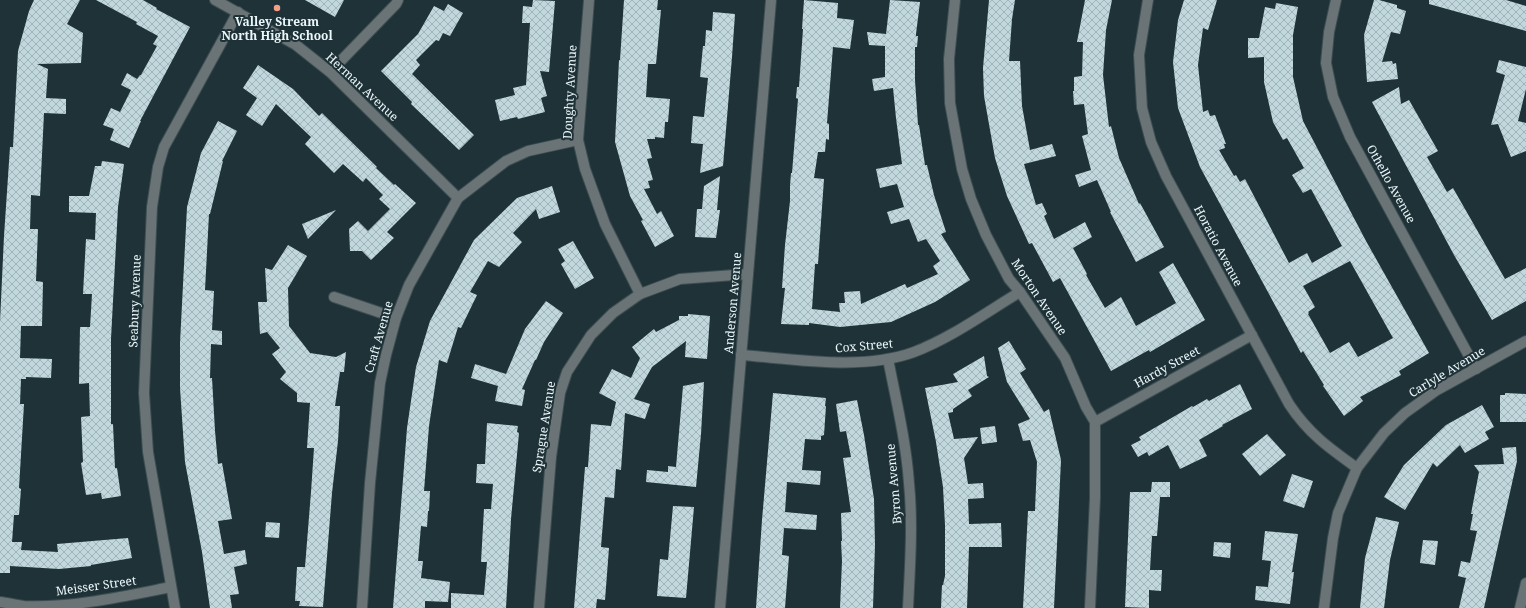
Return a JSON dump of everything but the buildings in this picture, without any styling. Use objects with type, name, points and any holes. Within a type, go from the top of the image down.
[{"type":"street","name":"Herman Avenue","points":[[215,0],[296,45],[330,72],[458,198]]},
{"type":"street","points":[[330,72],[396,4],[398,0]]},
{"type":"street","name":"Doughty Avenue","points":[[589,0],[578,140],[585,169],[604,224],[640,294]]},
{"type":"street","name":"Anderson Avenue","points":[[720,608],[772,0]]},
{"type":"street","name":"Morton Avenue","points":[[955,0],[949,58],[950,95],[962,169],[971,199],[986,235],[1009,279],[1020,292],[1065,358],[1086,407],[1095,422],[1095,498],[1090,608]]},
{"type":"street","name":"Horatio Avenue","points":[[1148,0],[1139,55],[1142,108],[1151,142],[1166,176],[1289,404],[1300,421],[1321,441],[1357,468]]},
{"type":"street","name":"Othello Avenue","points":[[1336,0],[1329,32],[1326,63],[1333,96],[1350,137],[1476,369]]},
{"type":"street","name":"Seabury Avenue","points":[[175,608],[148,452],[144,393],[152,207],[158,167],[164,147],[238,12]]},
{"type":"street","name":"Craft Avenue","points":[[362,608],[370,483],[377,406],[386,355],[396,318],[409,285],[458,198],[506,161],[528,151],[578,140]]},
{"type":"street","name":"Sprague Avenue","points":[[539,608],[551,457],[560,393],[567,372],[591,335],[613,314],[640,294],[680,279],[748,274]]},
{"type":"street","name":"Cox Street","points":[[741,355],[837,363],[888,359],[912,353],[933,344],[1020,292]]},
{"type":"street","points":[[334,297],[396,318]]},
{"type":"street","name":"Hardy Street","points":[[1095,422],[1252,335]]},
{"type":"street","name":"Carlyle Avenue","points":[[1324,608],[1338,512],[1357,468],[1384,433],[1405,413],[1437,390],[1526,341]]},
{"type":"street","name":"Byron Avenue","points":[[888,359],[904,444],[909,483],[911,520],[908,608]]},
{"type":"street","points":[[1520,608],[1526,583]]},
{"type":"street","name":"Meisser Street","points":[[0,602],[25,606],[51,606],[87,603],[171,587]]},
{"type":"place","name":"Valley Stream North High School","points":[[277,8]]}]
